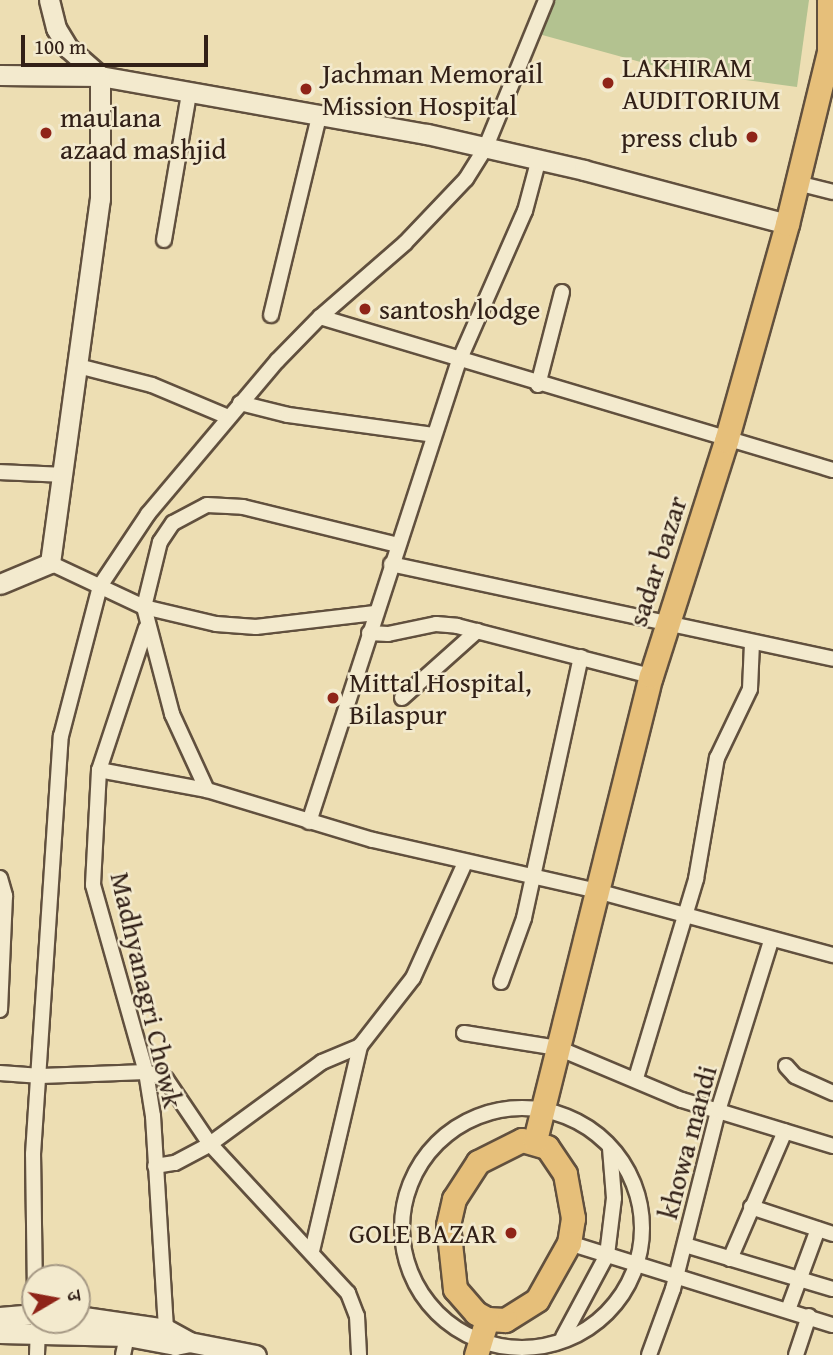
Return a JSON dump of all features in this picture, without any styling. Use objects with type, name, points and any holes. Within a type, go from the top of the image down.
[{"type":"main road","name":"sadar bazar","points":[[535,1140],[651,676],[726,441],[787,224],[830,52],[830,1]]},
{"type":"main road","points":[[535,1140],[547,1147],[565,1174],[573,1218],[569,1243],[537,1300],[512,1317],[487,1319],[476,1314],[455,1289],[448,1249],[454,1199],[478,1162],[511,1143],[535,1140]]},
{"type":"main road","points":[[478,1349],[487,1319]]},
{"type":"street","points":[[49,0],[56,27],[68,48],[100,76],[100,199],[50,563]]},
{"type":"street","points":[[33,1264],[31,1218],[61,736],[100,586],[148,514],[240,403],[320,317],[445,205],[485,149],[546,0]]},
{"type":"street","points":[[0,75],[100,76],[319,117],[584,170],[787,224]]},
{"type":"street","points":[[164,240],[189,93]]},
{"type":"street","points":[[271,315],[319,117]]},
{"type":"street","points":[[309,822],[458,361],[525,211],[538,162]]},
{"type":"street","points":[[797,183],[833,192]]},
{"type":"street","points":[[538,385],[562,292]]},
{"type":"street","points":[[320,317],[538,385],[833,470]]},
{"type":"street","points":[[78,366],[152,385],[228,417]]},
{"type":"street","points":[[240,403],[288,415],[434,435]]},
{"type":"street","points":[[0,472],[64,475]]},
{"type":"street","points":[[206,790],[172,714],[146,628],[144,607],[160,542],[173,523],[208,505],[243,507],[398,545]]},
{"type":"street","points":[[0,584],[50,563],[144,607],[216,624],[256,627],[375,613]]},
{"type":"street","points":[[391,564],[833,659]]},
{"type":"street","points":[[369,633],[388,634],[436,624],[477,631],[651,676]]},
{"type":"street","name":"Madhyanagri Chowk","points":[[146,628],[99,769],[93,885],[146,1072],[166,1329]]},
{"type":"street","points":[[402,698],[477,631]]},
{"type":"street","points":[[636,1078],[685,917],[717,758],[750,689],[752,643]]},
{"type":"street","points":[[501,982],[516,947],[534,877],[581,657]]},
{"type":"street","points":[[99,769],[206,790],[309,822],[465,863],[597,891],[771,941],[833,955]]},
{"type":"street","points":[[312,1251],[360,1046],[414,978],[465,863]]},
{"type":"street","points":[[0,878],[5,896],[0,1010]]},
{"type":"street","name":"khowa mandi","points":[[649,1355],[676,1278],[718,1111],[771,941]]},
{"type":"street","points":[[464,1033],[558,1048],[718,1111],[833,1146]]},
{"type":"street","points":[[155,1166],[175,1163],[210,1144],[322,1062],[360,1046]]},
{"type":"street","points":[[786,1066],[795,1076],[833,1093]]},
{"type":"street","points":[[0,1073],[41,1076],[146,1072],[173,1087],[210,1144],[312,1251],[355,1304],[359,1355]]},
{"type":"street","points":[[511,1107],[542,1110],[585,1126],[610,1148],[633,1180],[641,1202],[645,1243],[639,1266],[607,1308],[562,1339],[539,1344],[478,1349],[428,1309],[410,1279],[404,1212],[411,1183],[425,1158],[473,1119],[511,1107]]},
{"type":"street","points":[[730,1259],[785,1131]]},
{"type":"street","points":[[562,1339],[607,1255],[614,1198],[610,1148]]},
{"type":"street","points":[[751,1207],[833,1234]]},
{"type":"street","points":[[788,1310],[818,1229]]},
{"type":"street","points":[[569,1243],[833,1325]]},
{"type":"street","points":[[685,1245],[833,1289]]},
{"type":"street","points":[[796,1355],[809,1316]]},
{"type":"street","points":[[0,1317],[21,1320]]},
{"type":"street","points":[[91,1318],[166,1329],[193,1347]]},
{"type":"street","points":[[0,1333],[21,1327]]},
{"type":"street","points":[[37,1334],[37,1355]]},
{"type":"street","points":[[81,1334],[125,1346],[175,1345],[256,1355]]},
{"type":"green space","points":[[545,0],[809,0],[797,87],[666,69],[535,33]]},
{"type":"place","name":"LAKHIRAM AUDITORIUM","points":[[608,83]]},
{"type":"place","name":"Jachman Memorail Mission Hospital","points":[[306,89]]},
{"type":"place","name":"maulana azaad mashjid","points":[[46,133]]},
{"type":"place","name":"press club","points":[[752,137]]},
{"type":"place","name":"santosh lodge","points":[[365,309]]},
{"type":"place","name":"Mittal Hospital, Bilaspur","points":[[333,698]]},
{"type":"place","name":"GOLE BAZAR","points":[[511,1233]]}]
